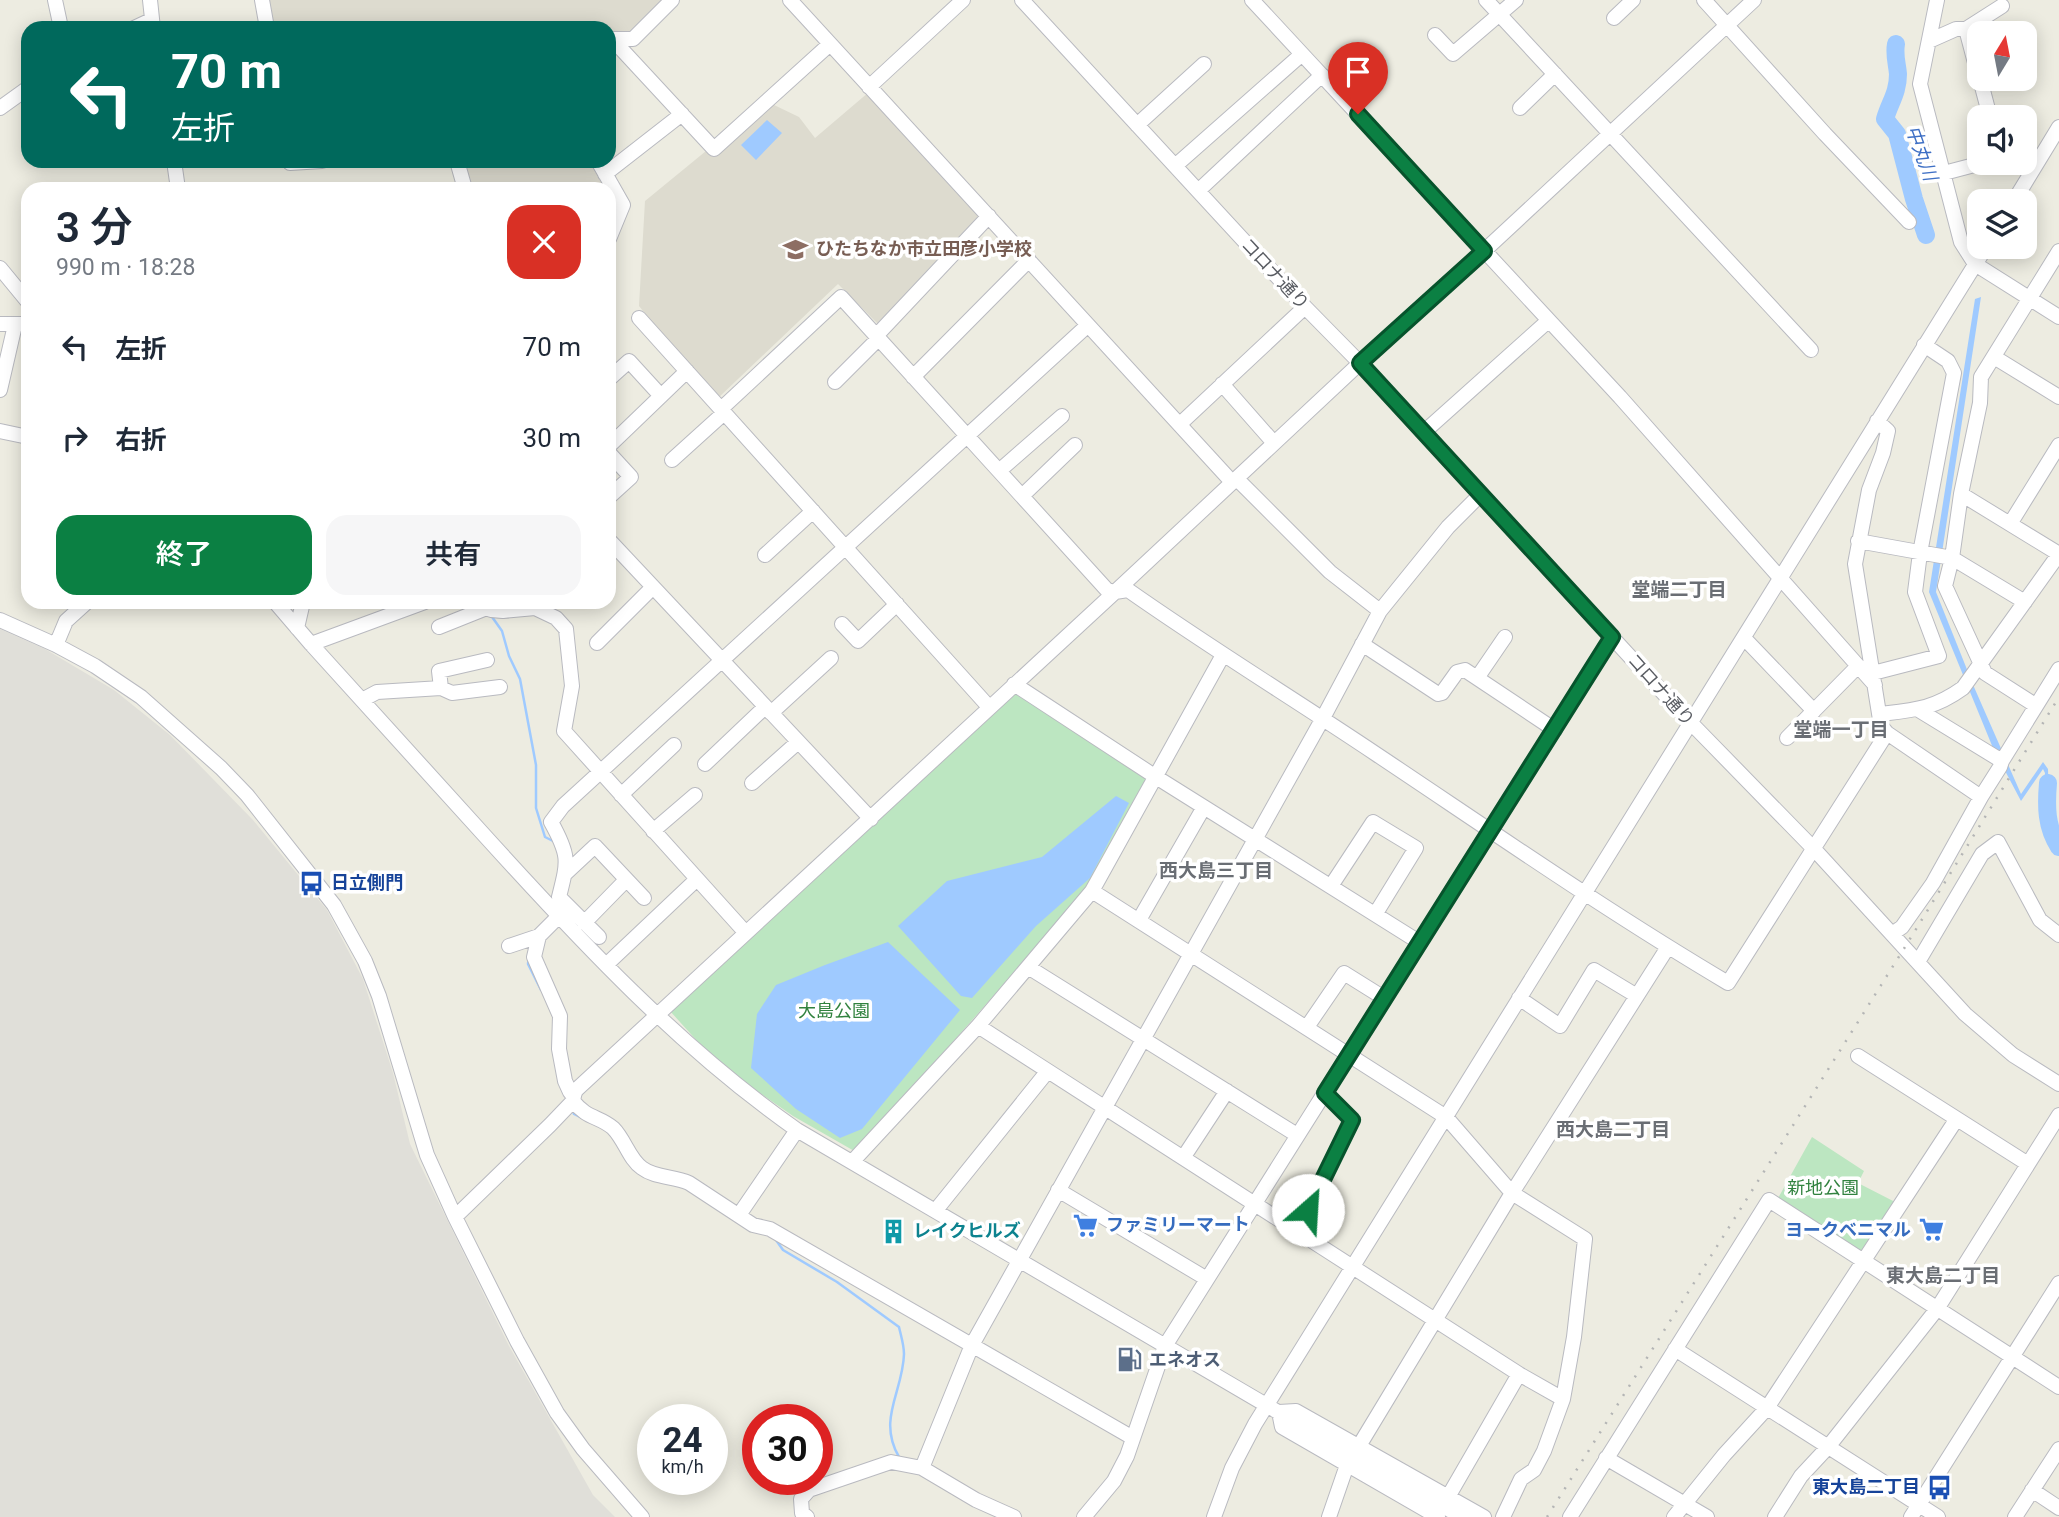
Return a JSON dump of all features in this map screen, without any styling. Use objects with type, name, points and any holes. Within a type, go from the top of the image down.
[{"type":"street","points":[[55,0],[60,21]]},
{"type":"street","points":[[150,0],[152,21]]},
{"type":"street","points":[[262,0],[266,21]]},
{"type":"street","points":[[616,41],[633,40],[672,0]]},
{"type":"street","points":[[790,0],[1234,480],[1330,572],[1380,611]]},
{"type":"street","points":[[869,87],[963,0]]},
{"type":"street","name":"コロナ通り","points":[[1022,0],[1690,722],[1814,849],[1965,1014],[2013,1055],[2059,1084]]},
{"type":"street","points":[[1252,0],[1620,397],[1858,666],[1874,679]]},
{"type":"street","points":[[1486,0],[1811,350]]},
{"type":"street","points":[[1435,35],[1453,54],[1516,0]]},
{"type":"street","points":[[1614,18],[1633,0]]},
{"type":"street","points":[[1704,0],[1909,222]]},
{"type":"street","points":[[455,1217],[656,1016],[745,932],[871,819],[1754,0]]},
{"type":"street","points":[[1937,0],[1920,84],[1961,242],[1975,264],[2059,317]]},
{"type":"street","points":[[1929,41],[1956,29],[1966,29],[2002,6]]},
{"type":"street","points":[[616,46],[714,149],[830,44]]},
{"type":"street","points":[[1175,166],[1302,54]]},
{"type":"street","points":[[1137,125],[1204,64]]},
{"type":"street","points":[[1520,108],[1555,74]]},
{"type":"street","points":[[1198,191],[1322,75]]},
{"type":"street","points":[[0,108],[21,93]]},
{"type":"street","points":[[616,159],[682,114]]},
{"type":"street","points":[[2021,189],[2059,127]]},
{"type":"street","points":[[1944,173],[1967,167]]},
{"type":"street","points":[[616,193],[623,205],[616,222]]},
{"type":"street","points":[[835,382],[989,216]]},
{"type":"street","points":[[2035,705],[1984,673],[1945,586],[1980,403],[1981,377],[2059,251]]},
{"type":"street","points":[[1214,1517],[1232,1468],[1273,1408],[1353,1267],[1978,259]]},
{"type":"street","points":[[913,377],[1029,260]]},
{"type":"street","points":[[0,268],[21,294]]},
{"type":"street","points":[[672,460],[841,297],[1107,590],[1128,590],[1584,893],[1728,983],[1887,733]]},
{"type":"street","points":[[1180,424],[1306,307]]},
{"type":"street","points":[[639,318],[989,707]]},
{"type":"street","points":[[1423,432],[1548,321]]},
{"type":"street","points":[[0,390],[14,324]]},
{"type":"street","points":[[599,937],[559,897],[565,874],[565,849],[551,822],[563,806],[1088,325]]},
{"type":"street","points":[[1874,679],[1939,656],[1914,593],[1954,373],[1948,361],[1924,345]]},
{"type":"street","points":[[1994,357],[2059,397]]},
{"type":"street","points":[[616,373],[629,361],[661,396]]},
{"type":"street","points":[[616,439],[687,371]]},
{"type":"street","points":[[1222,384],[1274,443]]},
{"type":"street","points":[[999,471],[1062,416]]},
{"type":"street","points":[[1877,421],[1888,430],[1883,453],[1869,490],[1855,564],[1881,726],[1887,733],[1980,797]]},
{"type":"street","points":[[0,431],[21,436]]},
{"type":"street","points":[[1022,496],[1075,445]]},
{"type":"street","points":[[2010,524],[2059,445]]},
{"type":"street","points":[[616,461],[631,477],[616,491]]},
{"type":"street","points":[[1880,715],[1917,709],[1946,700],[1963,688],[2059,554],[1961,494]]},
{"type":"street","points":[[922,1468],[972,1345],[1323,718],[1380,611],[1448,527],[1481,495]]},
{"type":"street","points":[[765,555],[813,511]]},
{"type":"street","points":[[1858,541],[1952,558],[2025,601]]},
{"type":"street","points":[[616,547],[871,819]]},
{"type":"street","points":[[597,643],[653,587]]},
{"type":"street","points":[[842,624],[858,641],[897,604]]},
{"type":"street","points":[[56,645],[66,621],[79,609]]},
{"type":"street","points":[[281,609],[558,917],[656,1016],[759,1103],[797,1130],[1462,1517]]},
{"type":"street","points":[[297,628],[301,609]]},
{"type":"street","points":[[311,643],[406,609]]},
{"type":"street","points":[[439,627],[478,609]]},
{"type":"street","points":[[537,609],[556,618],[566,629],[572,686],[564,731],[745,932]]},
{"type":"street","points":[[0,620],[95,666],[141,697],[247,794],[334,905],[365,961],[379,996],[427,1155],[517,1341],[557,1413],[591,1459],[642,1517]]},
{"type":"street","points":[[1084,1517],[1114,1480],[1126,1456],[1165,1346],[1612,637]]},
{"type":"street","points":[[1478,678],[1505,638]]},
{"type":"street","points":[[1744,638],[1814,711]]},
{"type":"street","points":[[1362,644],[1434,692],[1442,693],[1457,672],[1465,670],[1555,730]]},
{"type":"street","points":[[852,1161],[978,1026],[1092,891],[1223,655]]},
{"type":"street","points":[[705,764],[831,658]]},
{"type":"street","points":[[441,688],[439,671],[487,660]]},
{"type":"street","points":[[1787,738],[1858,666]]},
{"type":"street","points":[[1892,934],[1902,928],[1933,883],[2001,761],[2059,669]]},
{"type":"street","points":[[1014,684],[1156,777],[1419,942]]},
{"type":"street","points":[[362,701],[377,692],[441,688],[452,693],[500,687]]},
{"type":"street","points":[[1917,709],[2001,761]]},
{"type":"street","points":[[752,783],[798,742]]},
{"type":"street","points":[[621,795],[674,745]]},
{"type":"street","points":[[653,831],[695,795]]},
{"type":"street","points":[[1139,920],[1204,807]]},
{"type":"street","points":[[1331,886],[1373,822],[1405,841],[1416,848],[1376,914]]},
{"type":"street","points":[[1918,962],[1982,854],[1998,842],[2040,920],[2059,935]]},
{"type":"street","points":[[565,874],[595,846],[644,898]]},
{"type":"street","points":[[606,965],[697,879]]},
{"type":"street","points":[[584,923],[626,880]]},
{"type":"street","points":[[1092,891],[1446,1117],[1512,1193],[1585,1239],[1574,1337],[1563,1399],[1544,1451],[1534,1469],[1521,1479],[1503,1517]]},
{"type":"street","points":[[509,946],[534,938],[558,917]]},
{"type":"street","points":[[534,938],[534,957],[560,1016],[559,1049],[571,1101],[582,1112],[612,1127],[626,1144],[635,1162],[642,1168],[650,1173],[678,1178],[753,1225],[770,1229],[1132,1438]]},
{"type":"street","points":[[1359,1446],[1512,1193],[1668,947]]},
{"type":"street","points":[[1028,967],[1297,1135]]},
{"type":"street","points":[[1520,998],[1560,1026],[1594,970],[1637,996]]},
{"type":"street","points":[[1307,1027],[1344,973],[1384,998]]},
{"type":"street","points":[[978,1026],[1103,1109],[1519,1374],[1563,1399]]},
{"type":"street","points":[[1858,1056],[2028,1164]]},
{"type":"street","points":[[936,1210],[1047,1072]]},
{"type":"street","points":[[1183,1158],[1227,1091]]},
{"type":"street","points":[[1297,1232],[1352,1120],[1325,1093]]},
{"type":"street","points":[[1774,1517],[1801,1476],[1828,1447],[1937,1309],[2059,1115]]},
{"type":"street","points":[[1674,1517],[1767,1408],[1956,1120]]},
{"type":"street","points":[[739,1216],[797,1130]]},
{"type":"street","points":[[1058,1191],[1207,1279]]},
{"type":"street","points":[[1570,1517],[1769,1200],[2059,1387]]},
{"type":"street","points":[[1915,1511],[2059,1283]]},
{"type":"street","points":[[1675,1349],[1828,1447],[1915,1511],[1938,1517]]},
{"type":"street","points":[[1448,1497],[1519,1374]]},
{"type":"street","points":[[1273,1408],[1296,1411],[1484,1517]]},
{"type":"street","points":[[1273,1408],[1282,1427],[1438,1517]]},
{"type":"street","points":[[2015,1517],[2059,1449]]},
{"type":"street","points":[[1606,1458],[1707,1517]]},
{"type":"street","points":[[807,1517],[802,1513],[801,1499],[809,1490],[891,1462],[922,1468],[976,1500],[1014,1517]]},
{"type":"street","points":[[1329,1517],[1347,1465]]},
{"type":"street","points":[[2032,1490],[2059,1507]]},
{"type":"shaded area","points":[[265,0],[662,0],[630,31],[616,32],[616,21],[269,21]]},
{"type":"shaded area","name":"ひたちなか市立田彦小学校","points":[[869,92],[982,214],[878,324],[838,284],[716,400],[639,306],[645,201],[706,151],[722,150],[772,104],[799,117],[815,138]]},
{"type":"shaded area","points":[[463,168],[597,168],[604,182],[467,182]]},
{"type":"shaded area","points":[[0,629],[45,649],[114,690],[170,735],[253,820],[327,910],[363,979],[393,1073],[410,1144],[509,1346],[593,1495],[615,1517],[0,1517]]},
{"type":"green space","name":"大島公園","points":[[1015,692],[1149,779],[1091,885],[856,1152],[793,1116],[718,1064],[670,1011]]},
{"type":"green space","name":"新地公園","points":[[1812,1137],[1864,1171],[1858,1183],[1897,1203],[1864,1251],[1856,1251],[1777,1200]]},
{"type":"water","points":[[767,120],[782,133],[756,160],[741,145]]},
{"type":"water","points":[[1981,297],[1936,592],[2021,794],[2043,762],[2048,769],[2049,804],[2043,803],[2043,769],[2021,801],[1993,748],[1929,592],[1975,299]]},
{"type":"water","points":[[1116,796],[1129,803],[1090,878],[1036,926],[972,998],[961,996],[898,926],[947,881],[1042,857]]},
{"type":"water","points":[[888,942],[960,1010],[862,1129],[840,1138],[796,1109],[751,1068],[757,1014],[776,985]]},
{"type":"waterway","name":"中丸川","points":[[1896,44],[1898,81],[1885,119],[1897,134],[1926,235]]},
{"type":"waterway","points":[[490,614],[502,631],[509,656],[520,679],[536,765],[536,808],[545,837],[553,841]]},
{"type":"waterway","name":"中丸川","points":[[2048,783],[2048,816],[2059,847]]},
{"type":"waterway","points":[[530,944],[528,964],[541,990]]},
{"type":"waterway","points":[[572,1109],[574,1114],[582,1118]]},
{"type":"waterway","points":[[776,1240],[783,1250],[837,1282],[899,1327],[904,1354],[903,1368],[890,1430],[899,1457]]},
{"type":"railway","points":[[1547,1517],[2059,697]]},
{"type":"place","name":"ひたちなか市立田彦小学校","points":[[796,249]]},
{"type":"place","name":"日立側門","points":[[311,883]]},
{"type":"place","name":"ファミリーマート","points":[[1086,1225]]},
{"type":"place","name":"ヨークベニマル","points":[[1931,1230]]},
{"type":"place","name":"レイクヒルズ","points":[[893,1231]]},
{"type":"place","name":"エネオス","points":[[1129,1360]]},
{"type":"place","name":"東大島二丁目","points":[[1940,1487]]},
{"type":"district","name":"堂端二丁目","points":[[1679,589]]},
{"type":"district","name":"堂端一丁目","points":[[1841,729]]},
{"type":"district","name":"西大島三丁目","points":[[1216,870]]},
{"type":"district","name":"西大島二丁目","points":[[1613,1129]]},
{"type":"district","name":"東大島二丁目","points":[[1943,1275]]},
{"type":"route","points":[[1308,1210],[1352,1120],[1325,1093],[1612,637],[1360,363],[1484,251],[1358,114]]}]
